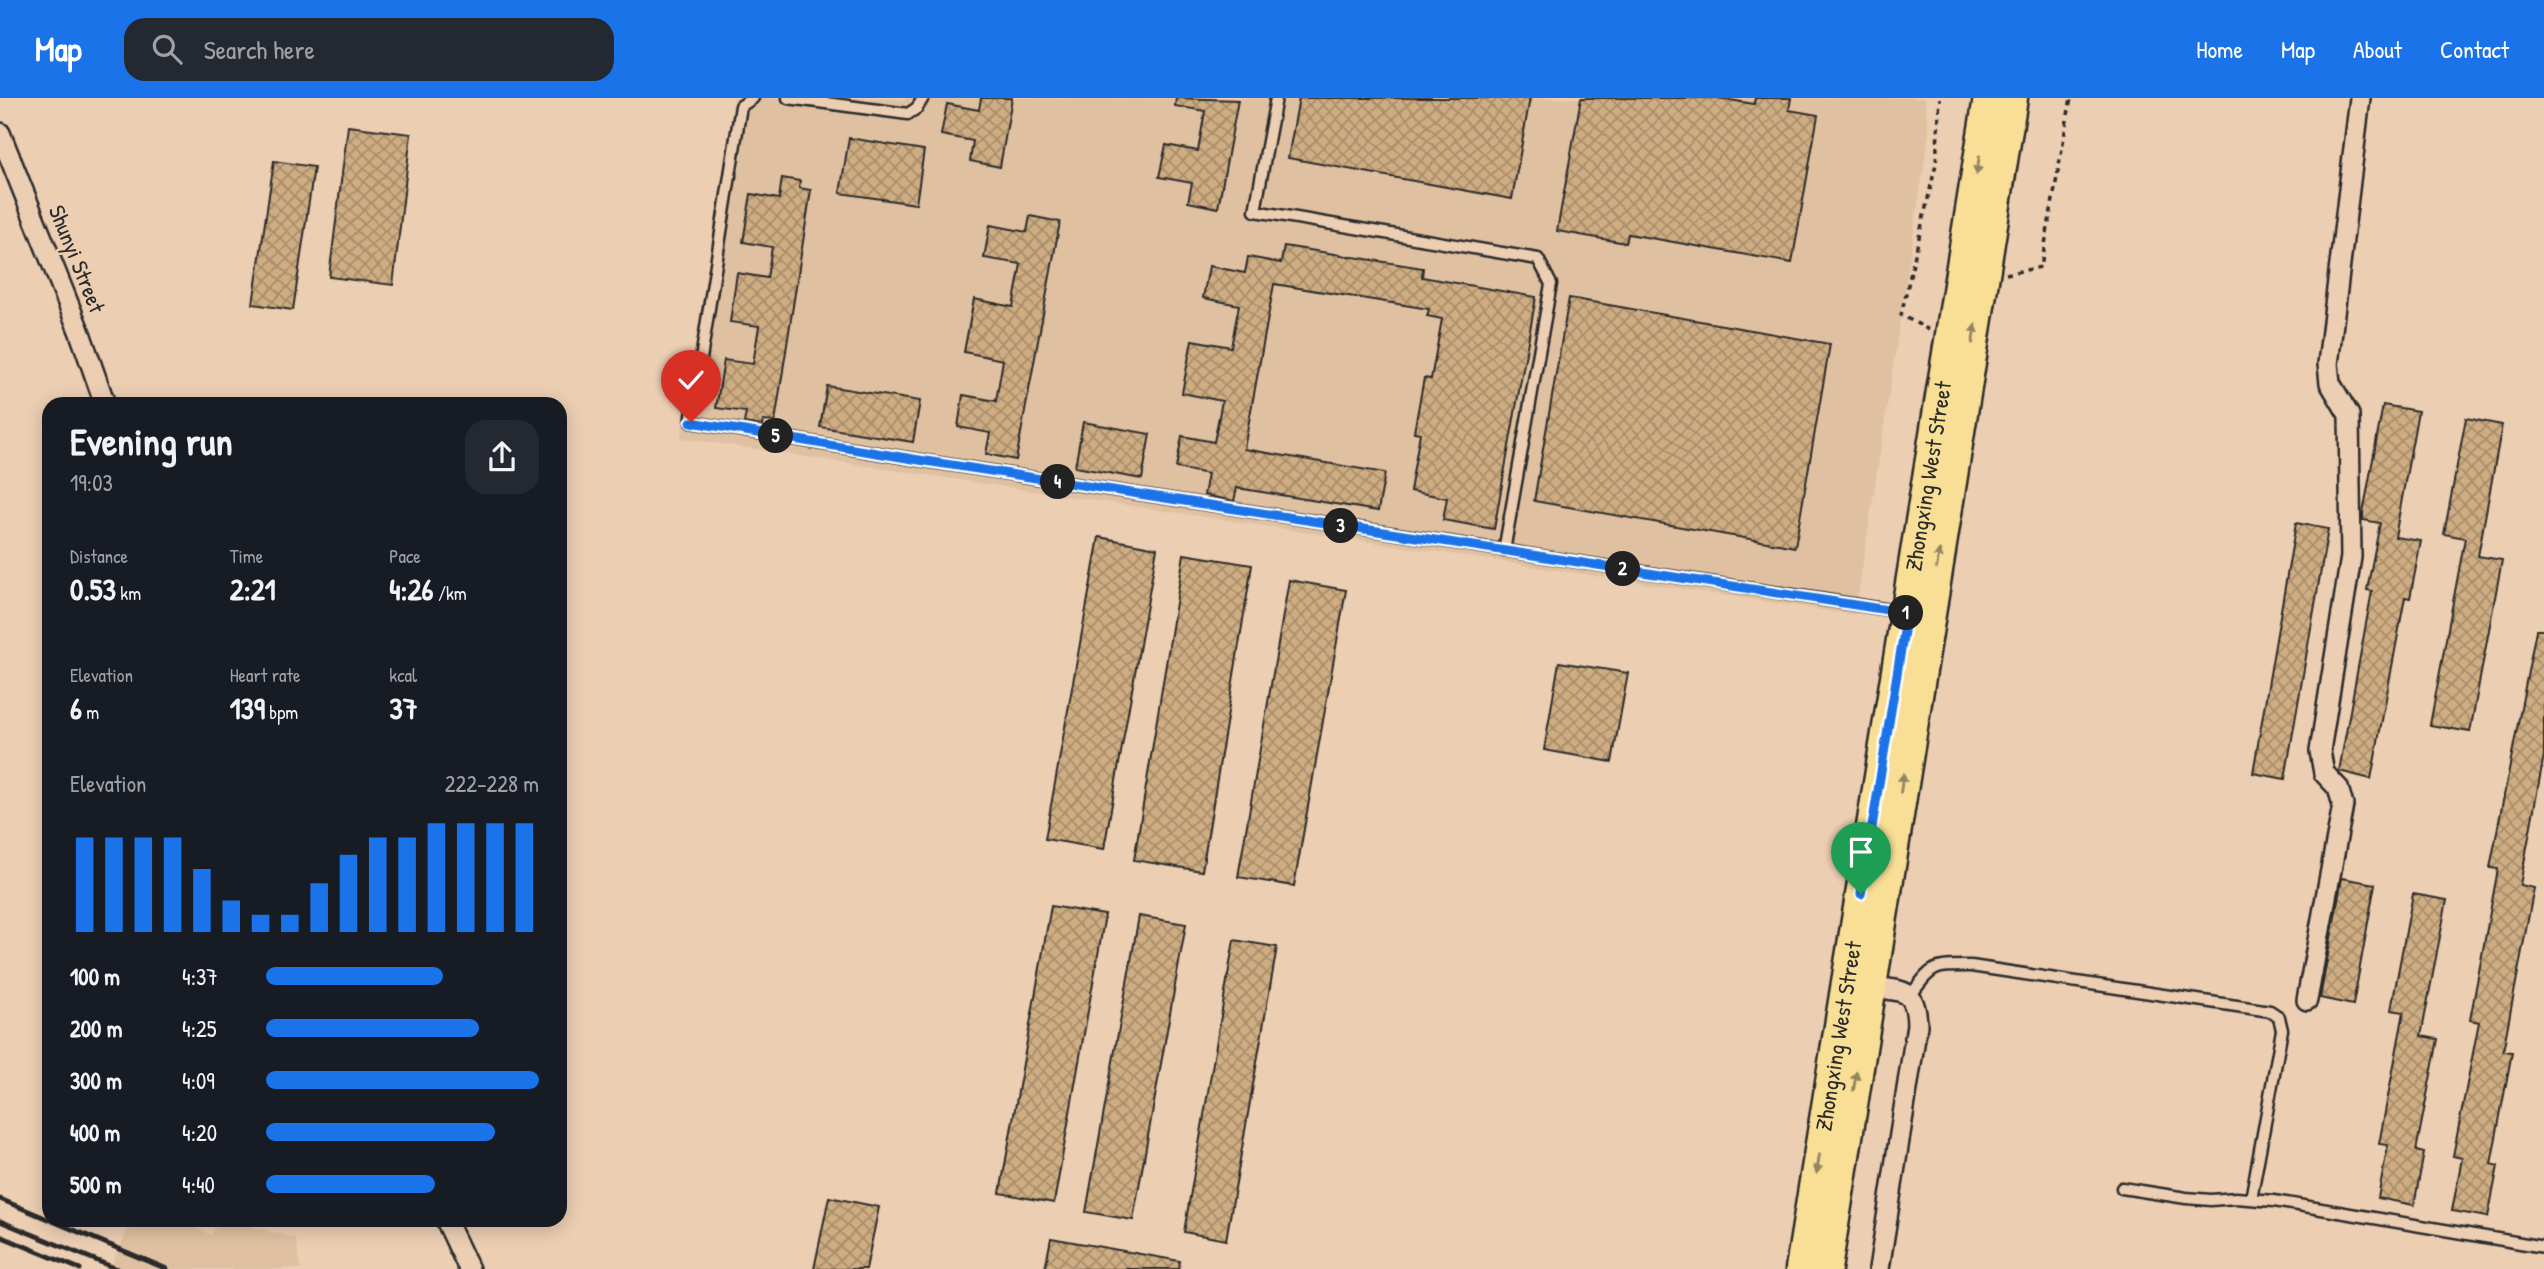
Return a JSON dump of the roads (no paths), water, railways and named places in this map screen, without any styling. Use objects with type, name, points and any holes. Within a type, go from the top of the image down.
[{"type":"main road","name":"Zhongxing West Street","points":[[1801,1269],[1989,98]]},
{"type":"main road","name":"Zhongxing West Street","points":[[1826,1269],[2012,98]]},
{"type":"street","points":[[2307,1000],[2343,805],[2338,788],[2324,774],[2320,751],[2351,556],[2349,415],[2330,383],[2328,365],[2360,98]]},
{"type":"street","name":"Shunyi Street","points":[[0,133],[80,333],[102,397]]},
{"type":"street","points":[[1870,987],[1900,991],[1910,996],[1915,1002],[1917,1024],[1879,1269]]},
{"type":"street","points":[[449,1227],[468,1269]]},
{"type":"lane","points":[[753,98],[741,106],[691,422],[919,460],[1907,613]]},
{"type":"lane","points":[[788,98],[908,114],[917,108],[923,98]]},
{"type":"lane","points":[[1276,98],[1255,211],[1538,259],[1547,274],[1551,284],[1504,551]]},
{"type":"lane","points":[[1910,996],[1930,970],[1945,966],[1971,966],[2270,1011],[2279,1017],[2282,1030],[2251,1199]]},
{"type":"lane","points":[[2122,1188],[2186,1198],[2274,1201],[2544,1247]]},
{"type":"railway","points":[[0,1199],[42,1217]]},
{"type":"railway","points":[[0,1221],[117,1269]]},
{"type":"railway","points":[[67,1227],[167,1269]]},
{"type":"railway","points":[[0,1236],[80,1269]]}]
